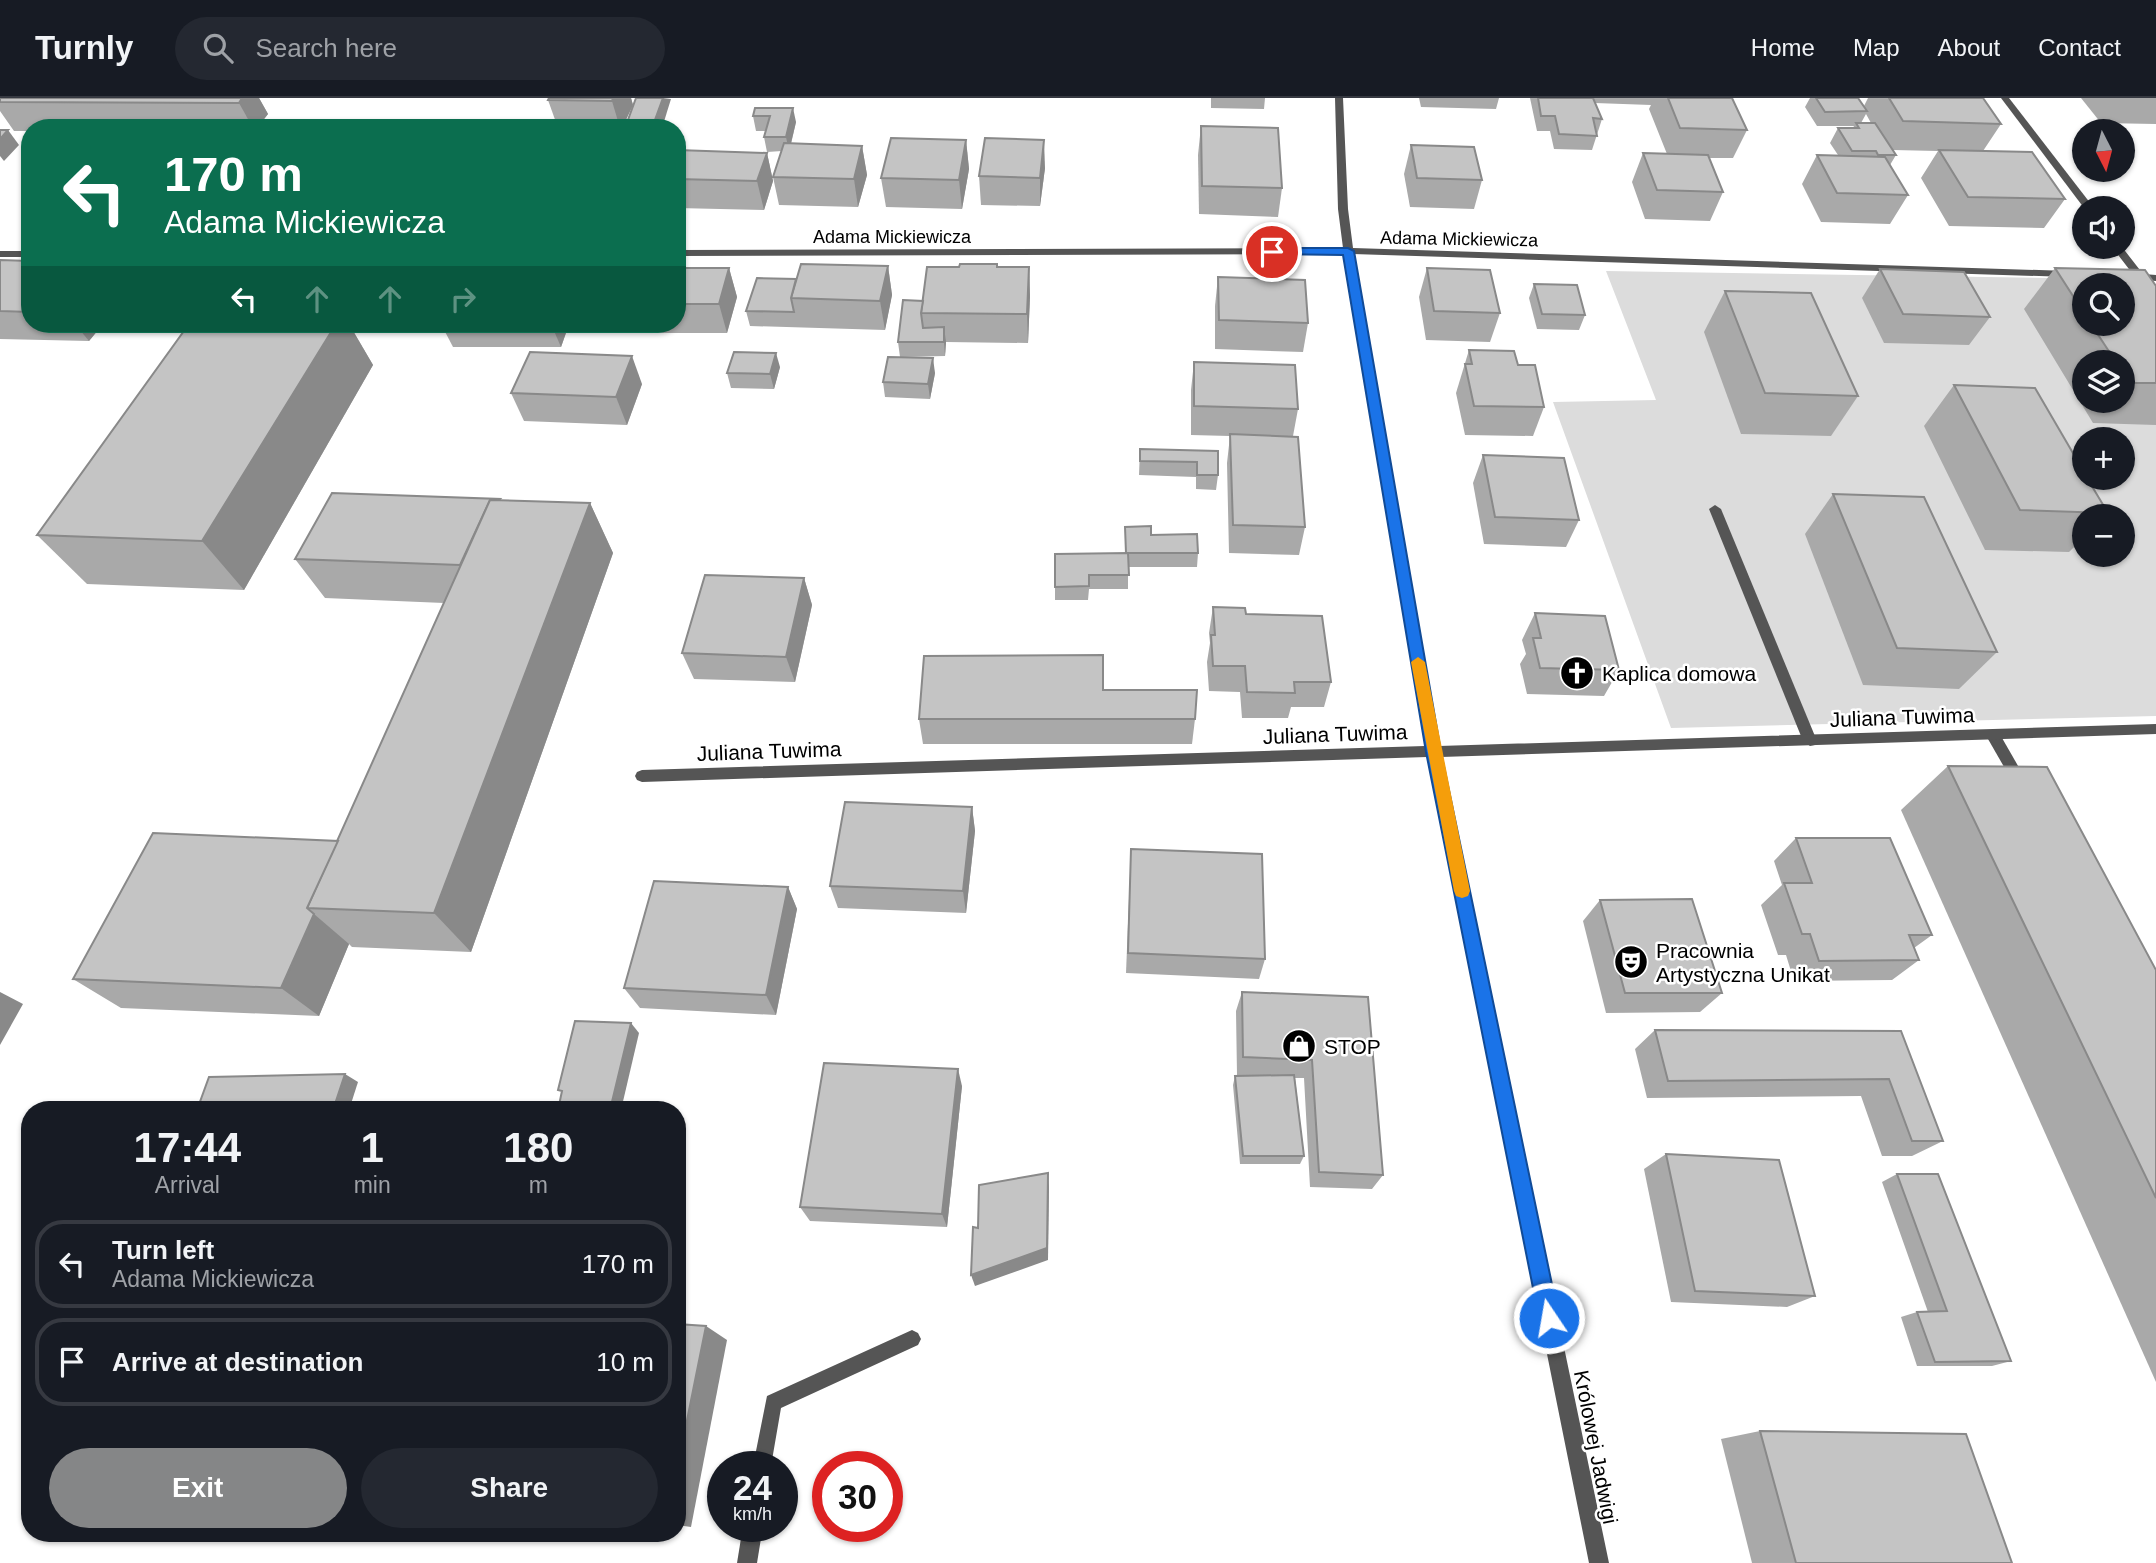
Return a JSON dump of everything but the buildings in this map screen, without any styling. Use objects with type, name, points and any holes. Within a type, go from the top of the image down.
[{"type":"street","name":"Królowej Jadwigi","points":[[1339,98],[1343,209],[1348,251],[1433,752],[1599,1563]]},
{"type":"street","points":[[2005,98],[2080,196]]},
{"type":"street","name":"Adama Mickiewicza","points":[[686,253],[1348,251],[2072,274]]},
{"type":"street","points":[[0,254],[21,254]]},
{"type":"street","points":[[2124,259],[2138,282]]},
{"type":"street","points":[[2135,280],[2156,278]]},
{"type":"street","points":[[1715,509],[1810,741]]},
{"type":"street","name":"Juliana Tuwima","points":[[642,776],[2156,729]]},
{"type":"street","points":[[1993,735],[2027,794]]},
{"type":"street","points":[[765,1451],[773,1402],[912,1339]]},
{"type":"street","points":[[747,1563],[750,1542]]},
{"type":"shaded area","points":[[1606,271],[2072,278],[2072,336],[2135,336],[2135,333],[2156,348],[2156,716],[1671,728],[1553,402],[1656,400]]},
{"type":"slow traffic","points":[[1418,662],[1433,752],[1462,891]]},
{"type":"place","name":"Kaplica domowa","points":[[1577,673]]},
{"type":"place","name":"Pracownia Artystyczna Unikat","points":[[1631,962]]},
{"type":"place","name":"STOP","points":[[1299,1046]]},
{"type":"route","points":[[1272,252],[1348,251],[1433,752],[1549,1318]]}]
